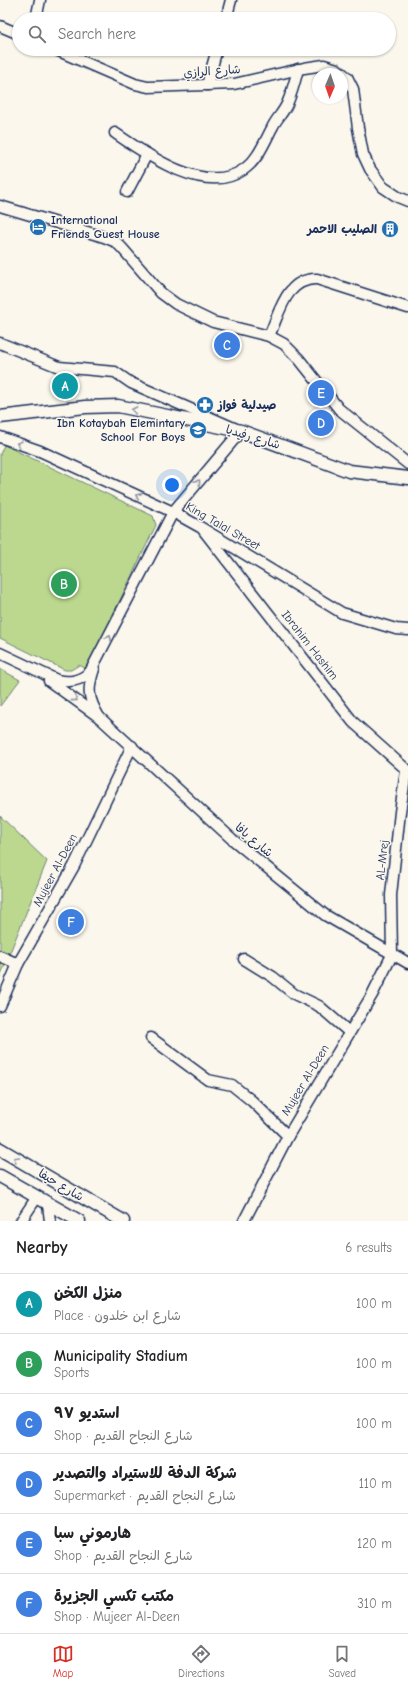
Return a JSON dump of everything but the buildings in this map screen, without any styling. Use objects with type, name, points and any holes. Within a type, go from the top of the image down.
[{"type":"main road","name":"شارع رفيديا","points":[[0,417],[85,407],[118,406],[241,431],[349,470],[408,478]]},
{"type":"main road","name":"شارع حيفا","points":[[0,1149],[122,1221]]},
{"type":"main road","name":"شارع حيفا","points":[[0,1176],[48,1205],[79,1221]]},
{"type":"street","points":[[37,12],[40,0]]},
{"type":"street","points":[[228,12],[232,0]]},
{"type":"street","points":[[0,26],[12,31]]},
{"type":"street","name":"شارع الرازي","points":[[70,56],[141,86],[153,87],[234,84],[298,70],[324,66],[337,68],[347,76],[353,89],[363,154],[370,169],[384,187],[398,197],[408,201]]},
{"type":"street","points":[[206,85],[215,56]]},
{"type":"street","points":[[115,133],[155,160],[180,171],[215,178],[232,176],[244,170],[259,155],[273,126],[286,105],[298,70]]},
{"type":"street","points":[[127,192],[146,154]]},
{"type":"street","points":[[0,206],[104,237],[116,242],[161,293],[176,304],[213,322],[269,336],[292,351],[339,409],[408,464]]},
{"type":"street","points":[[269,336],[290,290],[299,282],[310,279],[317,279],[408,308]]},
{"type":"street","points":[[0,343],[59,367],[115,372],[131,383],[241,431],[173,512],[93,668],[89,694],[91,702],[99,717]]},
{"type":"street","name":"King Talal Street","points":[[0,437],[40,451],[173,512],[342,612],[396,629],[408,630]]},
{"type":"street","name":"Ibrahim Hashim","points":[[200,527],[354,722],[407,771]]},
{"type":"street","points":[[0,652],[56,680],[66,682],[83,678],[93,668]]},
{"type":"street","name":"شارع يافا","points":[[32,668],[99,717],[232,839],[325,915],[408,963]]},
{"type":"street","name":"Mujeer Al-Deen","points":[[0,1006],[18,964],[74,866],[132,746]]},
{"type":"street","name":"AL-Mrej","points":[[392,955],[391,895],[407,771]]},
{"type":"street","name":"Mujeer Al-Deen","points":[[244,1221],[288,1136],[372,995],[392,955]]},
{"type":"street","points":[[0,956],[18,964]]},
{"type":"street","points":[[244,959],[273,977],[294,994],[319,1006],[349,1032]]},
{"type":"street","points":[[151,1038],[208,1080],[232,1085],[252,1101],[288,1136]]},
{"type":"street","points":[[21,1221],[37,1197]]},
{"type":"street","points":[[48,1205],[50,1221]]},
{"type":"green space","points":[[4,445],[153,516],[156,525],[87,669],[79,665],[71,670],[65,670],[0,638],[0,454]]},
{"type":"green space","points":[[0,669],[20,680],[0,706]]},
{"type":"green space","points":[[0,816],[47,861],[0,977]]},
{"type":"place","name":"International Friends Guest House","points":[[38,227]]},
{"type":"place","name":"الصليب الاحمر","points":[[390,229]]},
{"type":"place","name":"استديو ٩٧","points":[[227,345]]},
{"type":"place","name":"منزل الكخن","points":[[65,386]]},
{"type":"place","name":"هارموني سبا","points":[[321,393]]},
{"type":"place","name":"صيدلية فواز","points":[[205,405]]},
{"type":"place","name":"شركة الدفة للاستيراد والتصدير","points":[[321,423]]},
{"type":"place","name":"Ibn Kotaybah Elemintary School For Boys","points":[[198,430]]},
{"type":"place","name":"Municipality Stadium","points":[[64,584]]},
{"type":"place","name":"مكتب تكسي الجزيرة","points":[[71,922]]}]
